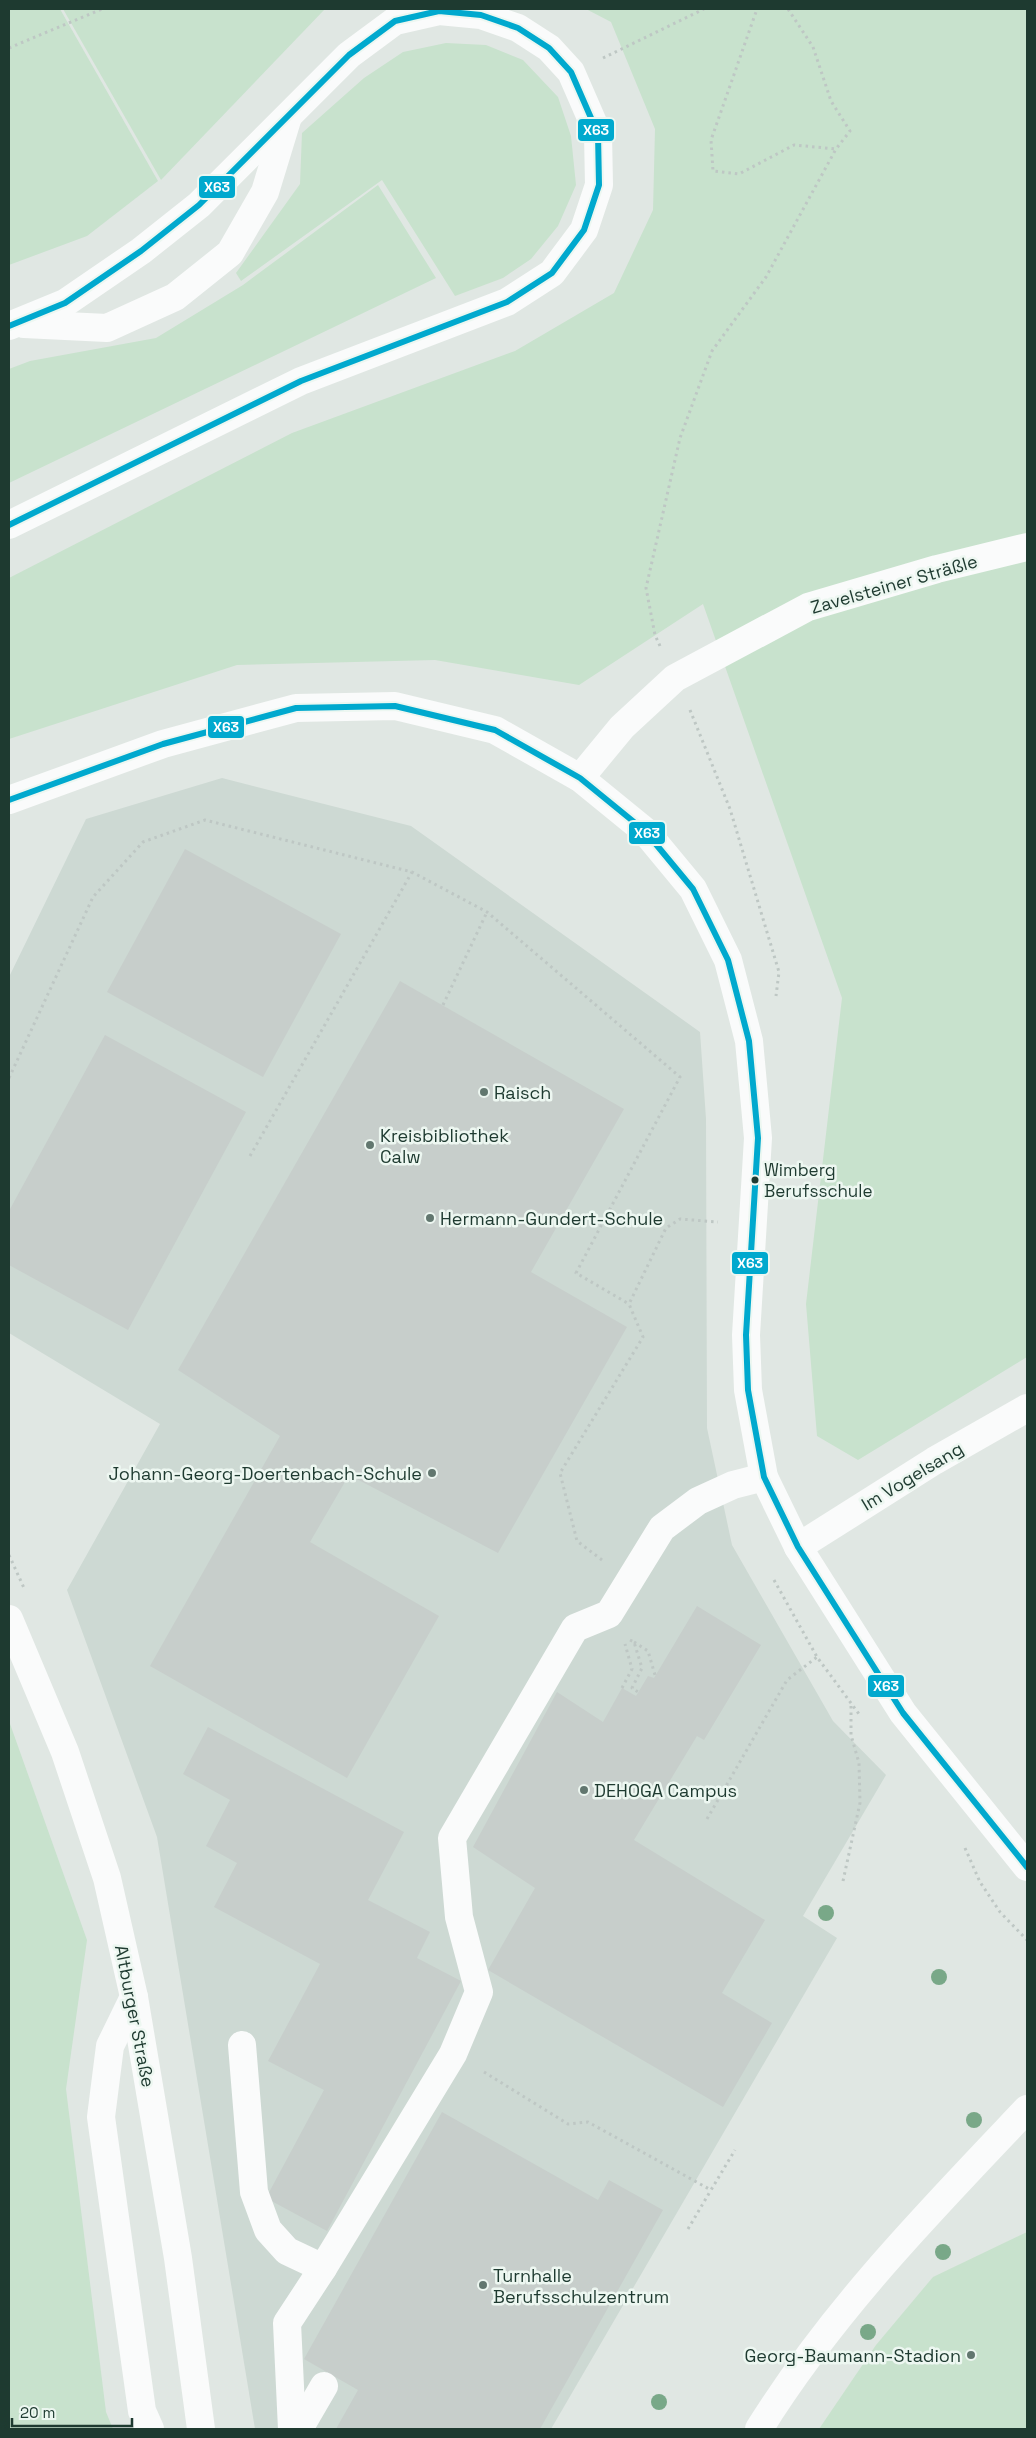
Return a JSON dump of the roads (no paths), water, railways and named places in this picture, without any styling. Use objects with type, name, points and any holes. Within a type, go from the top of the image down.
[{"type":"street","points":[[9,525],[302,381],[507,302],[552,273],[584,230],[599,185],[598,134],[571,72],[549,48],[518,28],[481,15],[440,11],[395,21],[349,55],[199,205],[140,251],[65,303],[13,325]]},
{"type":"street","points":[[13,325],[107,328],[175,297],[230,252],[265,192],[289,115]]},
{"type":"street","name":"Zavelsteiner Sträßle","points":[[580,778],[622,727],[675,678],[808,607],[937,569],[1027,548]]},
{"type":"street","points":[[9,800],[164,744],[296,708],[394,706],[495,730],[580,778],[644,831],[693,889],[728,960],[749,1041],[758,1138],[746,1335],[748,1390],[764,1477],[798,1547],[902,1714],[1027,1866]]},
{"type":"street","name":"Im Vogelsang","points":[[798,1547],[934,1461],[1027,1408]]},
{"type":"street","points":[[292,2429],[287,2323],[323,2268],[453,2054],[479,1992],[459,1917],[452,1838],[575,1628],[609,1614],[662,1528],[698,1501],[733,1485],[764,1477]]},
{"type":"street","name":"Altburger Straße","points":[[9,1619],[65,1752],[107,1878],[134,1997],[178,2258],[201,2429]]},
{"type":"street","points":[[134,1997],[110,2046],[101,2117],[142,2411],[150,2429]]},
{"type":"street","points":[[242,2045],[254,2192],[268,2230],[287,2251],[323,2268]]},
{"type":"street","points":[[759,2429],[780,2396],[840,2315],[898,2246],[1027,2109]]},
{"type":"street","points":[[299,2429],[324,2386]]},
{"type":"place","name":"Raisch","points":[[484,1092]]},
{"type":"place","name":"Kreisbibliothek Calw","points":[[370,1145]]},
{"type":"place","name":"Wimberg Berufsschule","points":[[755,1180]]},
{"type":"place","name":"Hermann-Gundert-Schule","points":[[430,1218]]},
{"type":"place","name":"Johann-Georg-Doertenbach-Schule","points":[[432,1473]]},
{"type":"place","name":"DEHOGA Campus","points":[[584,1790]]},
{"type":"place","name":"Turnhalle Berufsschulzentrum","points":[[483,2285]]},
{"type":"place","name":"Georg-Baumann-Stadion","points":[[971,2355]]}]
